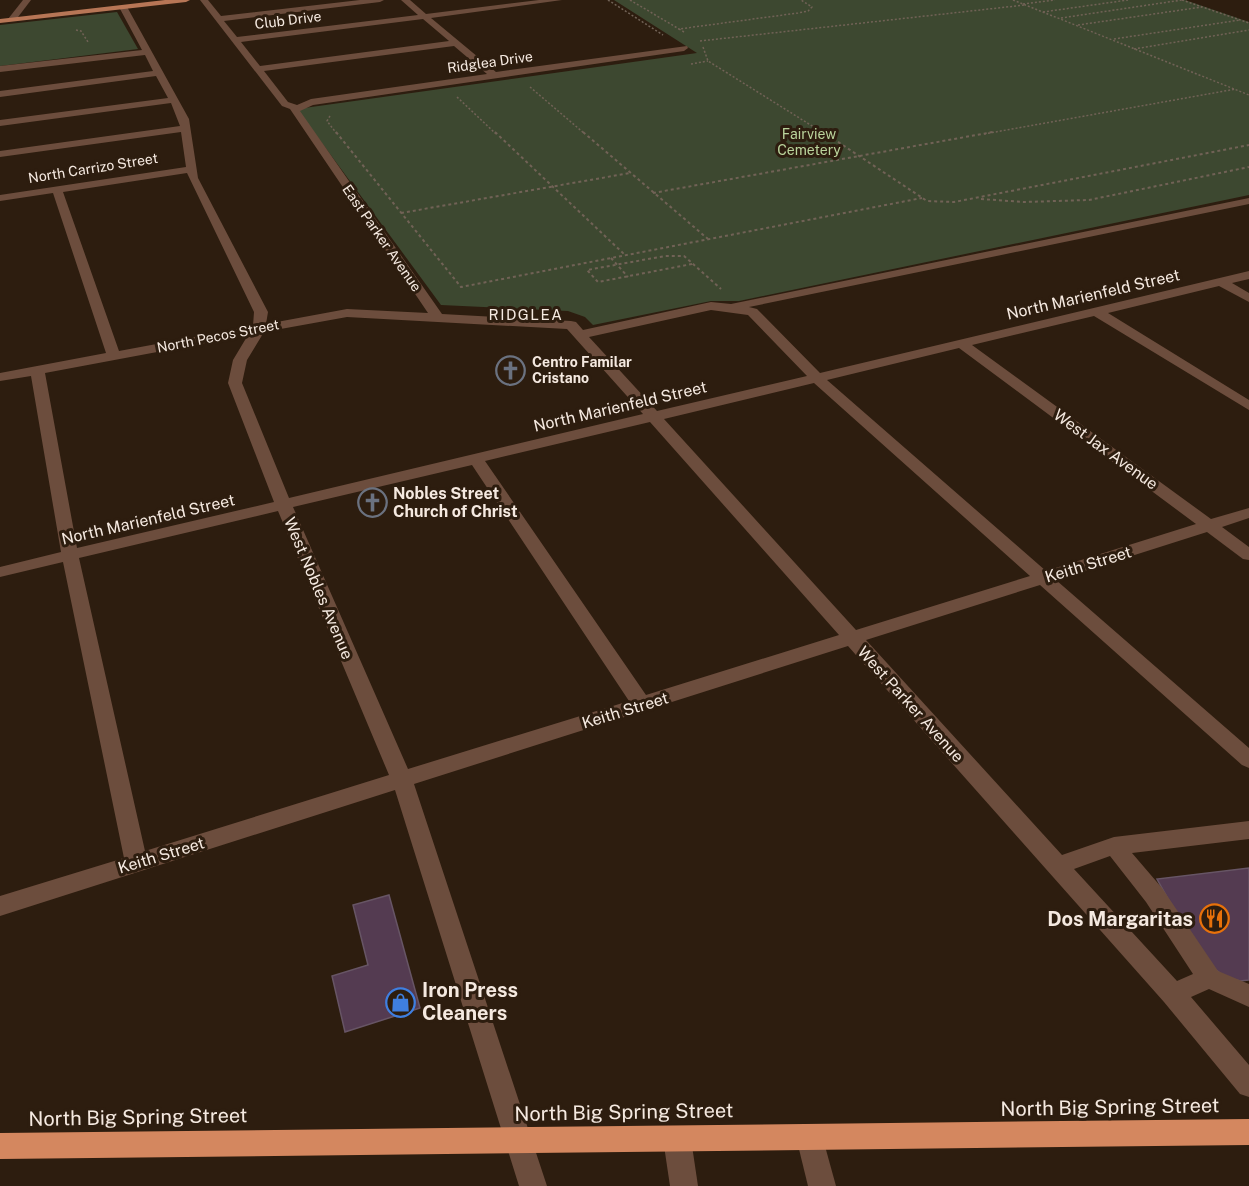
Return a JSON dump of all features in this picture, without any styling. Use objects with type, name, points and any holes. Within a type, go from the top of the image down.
[{"type":"highway","name":"North Big Spring Street","points":[[0,1146],[1249,1132]]},
{"type":"main road","points":[[0,21],[115,5],[186,0]]},
{"type":"street","points":[[12,19],[27,0]]},
{"type":"street","points":[[204,0],[285,104],[298,107]]},
{"type":"street","points":[[219,19],[380,0]]},
{"type":"street","points":[[405,0],[494,75]]},
{"type":"street","name":"Club Drive","points":[[235,40],[558,0]]},
{"type":"street","points":[[115,5],[146,51],[184,119],[192,178],[261,312],[259,329]]},
{"type":"street","points":[[258,69],[456,44]]},
{"type":"street","name":"Ridglea Drive","points":[[298,107],[494,75],[684,48]]},
{"type":"street","points":[[0,69],[146,51]]},
{"type":"street","points":[[0,94],[158,73]]},
{"type":"street","points":[[0,123],[172,100]]},
{"type":"street","name":"East Parker Avenue","points":[[298,107],[294,110],[438,318]]},
{"type":"street","points":[[0,154],[185,128]]},
{"type":"street","name":"North Carrizo Street","points":[[0,198],[191,169]]},
{"type":"street","points":[[57,189],[114,356]]},
{"type":"street","points":[[438,318],[504,321],[575,330],[711,306],[728,299],[1249,201]]},
{"type":"street","name":"North Marienfeld Street","points":[[0,572],[1249,275]]},
{"type":"street","points":[[1221,282],[1249,298]]},
{"type":"street","points":[[728,299],[758,317],[817,378],[1249,760]]},
{"type":"street","points":[[1096,311],[1249,406]]},
{"type":"street","name":"North Pecos Street","points":[[0,377],[347,312],[438,318]]},
{"type":"street","name":"West Nobles Avenue","points":[[259,329],[240,360],[235,383],[284,505],[402,780],[533,1186]]},
{"type":"street","name":"West Parker Avenue","points":[[575,330],[1058,865],[1173,994],[1249,1085]]},
{"type":"street","name":"West Jax Avenue","points":[[962,344],[1249,555]]},
{"type":"street","points":[[37,370],[70,556],[136,863]]},
{"type":"street","points":[[476,459],[642,705]]},
{"type":"street","name":"Keith Street","points":[[0,906],[1249,513]]},
{"type":"street","points":[[1058,865],[1114,846],[1249,830]]},
{"type":"street","points":[[1114,846],[1154,895],[1209,978],[1249,996]]},
{"type":"street","points":[[1173,994],[1209,978]]},
{"type":"street","points":[[810,1137],[822,1186]]},
{"type":"street","points":[[677,1139],[684,1186]]},
{"type":"path","points":[[608,0],[684,48]]},
{"type":"path","points":[[630,0],[691,36]]},
{"type":"path","points":[[679,29],[798,13],[812,7],[801,0]]},
{"type":"path","points":[[1013,0],[1249,95]]},
{"type":"path","points":[[1054,0],[700,41],[708,61],[861,156],[927,201],[954,202],[978,199],[1249,145]]},
{"type":"path","points":[[1042,12],[1128,0]]},
{"type":"path","points":[[1058,19],[1182,0],[1249,23]]},
{"type":"path","points":[[1076,26],[1202,7]]},
{"type":"path","points":[[1111,40],[1240,20]]},
{"type":"path","points":[[70,28],[81,31],[89,41],[80,48]]},
{"type":"path","points":[[1134,49],[1249,30]]},
{"type":"path","points":[[684,64],[708,61]]},
{"type":"path","points":[[542,85],[530,86],[708,239]]},
{"type":"path","points":[[653,193],[1236,89]]},
{"type":"path","points":[[467,95],[456,97],[626,255]]},
{"type":"path","points":[[339,114],[328,117],[327,121],[461,287],[922,198]]},
{"type":"path","points":[[978,199],[1024,202],[1089,200],[1249,167]]},
{"type":"path","points":[[401,213],[630,173]]},
{"type":"path","points":[[692,264],[598,282],[587,270],[665,256],[684,256],[728,299]]},
{"type":"path","points":[[611,258],[628,277]]},
{"type":"green space","name":"Fairview Cemetery","points":[[614,0],[1185,0],[1249,22],[1249,195],[739,301],[711,301],[593,325],[585,317],[568,311],[441,305],[297,109],[697,53]]},
{"type":"green space","points":[[117,12],[138,49],[0,66],[0,25]]},
{"type":"building","name":"Dos Margaritas","points":[[1249,868],[1249,980],[1240,981],[1225,977],[1201,958],[1157,879]]},
{"type":"building","points":[[389,895],[420,1008],[345,1032],[332,976],[368,965],[353,905]]},
{"type":"place","name":"Centro Familar Cristano","points":[[511,370]]},
{"type":"place","name":"Nobles Street Church of Christ","points":[[372,502]]},
{"type":"place","name":"Dos Margaritas","points":[[1214,919]]},
{"type":"place","name":"Iron Press Cleaners","points":[[401,1002]]},
{"type":"district","name":"RIDGLEA","points":[[526,315]]}]
